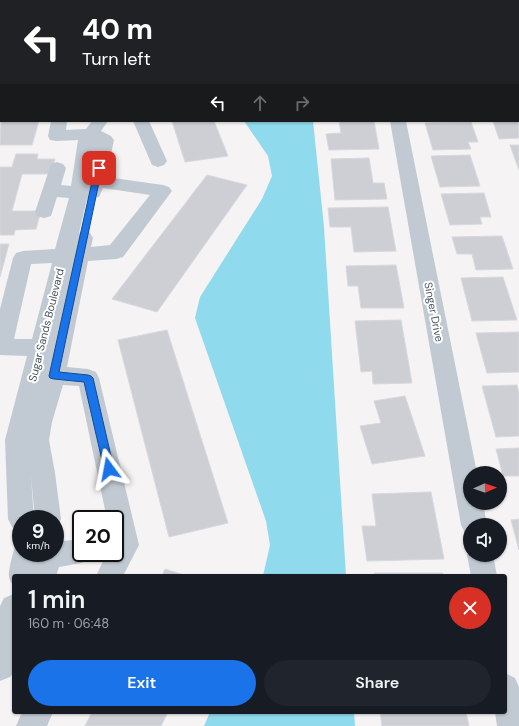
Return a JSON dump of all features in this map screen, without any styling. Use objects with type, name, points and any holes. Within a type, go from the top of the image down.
[{"type":"street","points":[[59,122],[56,136],[97,127]]},
{"type":"street","points":[[141,122],[158,162]]},
{"type":"street","name":"Singer Drive","points":[[398,122],[463,466]]},
{"type":"street","name":"Sugar Sands Boulevard","points":[[21,510],[18,440],[44,375],[88,187],[87,140],[97,127]]},
{"type":"street","points":[[44,212],[57,168]]},
{"type":"street","points":[[40,348],[1,347],[23,258],[116,252],[163,191],[88,187],[50,191]]},
{"type":"street","name":"Sugar Sands Boulevard","points":[[44,375],[40,348],[72,254]]},
{"type":"street","points":[[44,375],[88,378],[113,510]]},
{"type":"street","name":"Sugar Sands Boulevard","points":[[18,440],[43,472],[47,510]]},
{"type":"street","points":[[22,574],[25,562]]},
{"type":"street","points":[[110,574],[114,562]]},
{"type":"street","points":[[481,562],[484,574]]},
{"type":"street","points":[[0,633],[12,612]]},
{"type":"street","points":[[0,667],[12,648]]},
{"type":"street","points":[[507,699],[512,726]]},
{"type":"street","points":[[31,726],[37,714]]},
{"type":"water","points":[[245,122],[313,122],[324,227],[346,574],[263,574],[270,545],[266,521],[195,318],[200,297],[262,199],[272,176],[268,156]]},
{"type":"water","points":[[209,714],[354,714],[355,726],[204,726]]},
{"type":"building","points":[[1,122],[39,122],[32,145],[0,145]]},
{"type":"building","points":[[172,122],[214,122],[228,156],[185,162]]},
{"type":"building","points":[[339,122],[374,122],[379,149],[329,150],[326,134],[341,133]]},
{"type":"building","points":[[471,122],[478,142],[468,142],[471,149],[433,150],[425,123]]},
{"type":"building","points":[[493,122],[518,122],[519,138],[499,139]]},
{"type":"building","points":[[510,145],[519,145],[519,170]]},
{"type":"building","points":[[16,154],[38,154],[37,159],[55,159],[51,174],[22,174],[12,211],[41,211],[36,229],[15,230],[14,235],[0,235],[0,167],[12,167]]},
{"type":"building","points":[[470,155],[480,186],[440,187],[431,156]]},
{"type":"building","points":[[369,158],[373,183],[384,183],[387,199],[335,200],[331,159]]},
{"type":"building","points":[[207,175],[247,185],[157,312],[112,299]]},
{"type":"building","points":[[484,193],[491,217],[480,217],[482,224],[450,225],[441,194]]},
{"type":"building","points":[[388,207],[396,251],[354,252],[351,227],[330,227],[328,208]]},
{"type":"building","points":[[502,236],[513,269],[476,270],[472,254],[457,254],[452,237]]},
{"type":"building","points":[[0,244],[9,244],[0,277]]},
{"type":"building","points":[[396,265],[404,308],[361,308],[358,286],[348,286],[346,266]]},
{"type":"building","points":[[503,277],[517,320],[472,321],[461,278]]},
{"type":"building","points":[[401,320],[412,383],[373,384],[372,371],[361,372],[355,321]]},
{"type":"building","points":[[167,330],[228,523],[169,537],[118,340]]},
{"type":"building","points":[[519,332],[519,372],[487,373],[476,333]]},
{"type":"building","points":[[517,385],[519,393],[519,436],[496,437],[482,386]]},
{"type":"building","points":[[405,396],[425,456],[372,464],[360,426],[381,423],[374,401]]},
{"type":"building","points":[[519,448],[519,476],[507,476],[507,466],[500,466],[496,449]]},
{"type":"building","points":[[431,492],[444,559],[367,561],[362,526],[376,526],[372,494]]},
{"type":"building","points":[[519,519],[519,550],[511,520]]},
{"type":"building","points":[[165,569],[181,574],[163,574]]},
{"type":"building","points":[[374,573],[443,573],[443,574]]},
{"type":"building","points":[[91,714],[167,714],[161,726],[85,726]]},
{"type":"building","points":[[380,714],[466,714],[469,726],[382,726]]},
{"type":"route","points":[[99,168],[79,254],[54,376],[88,378],[109,469]]}]
